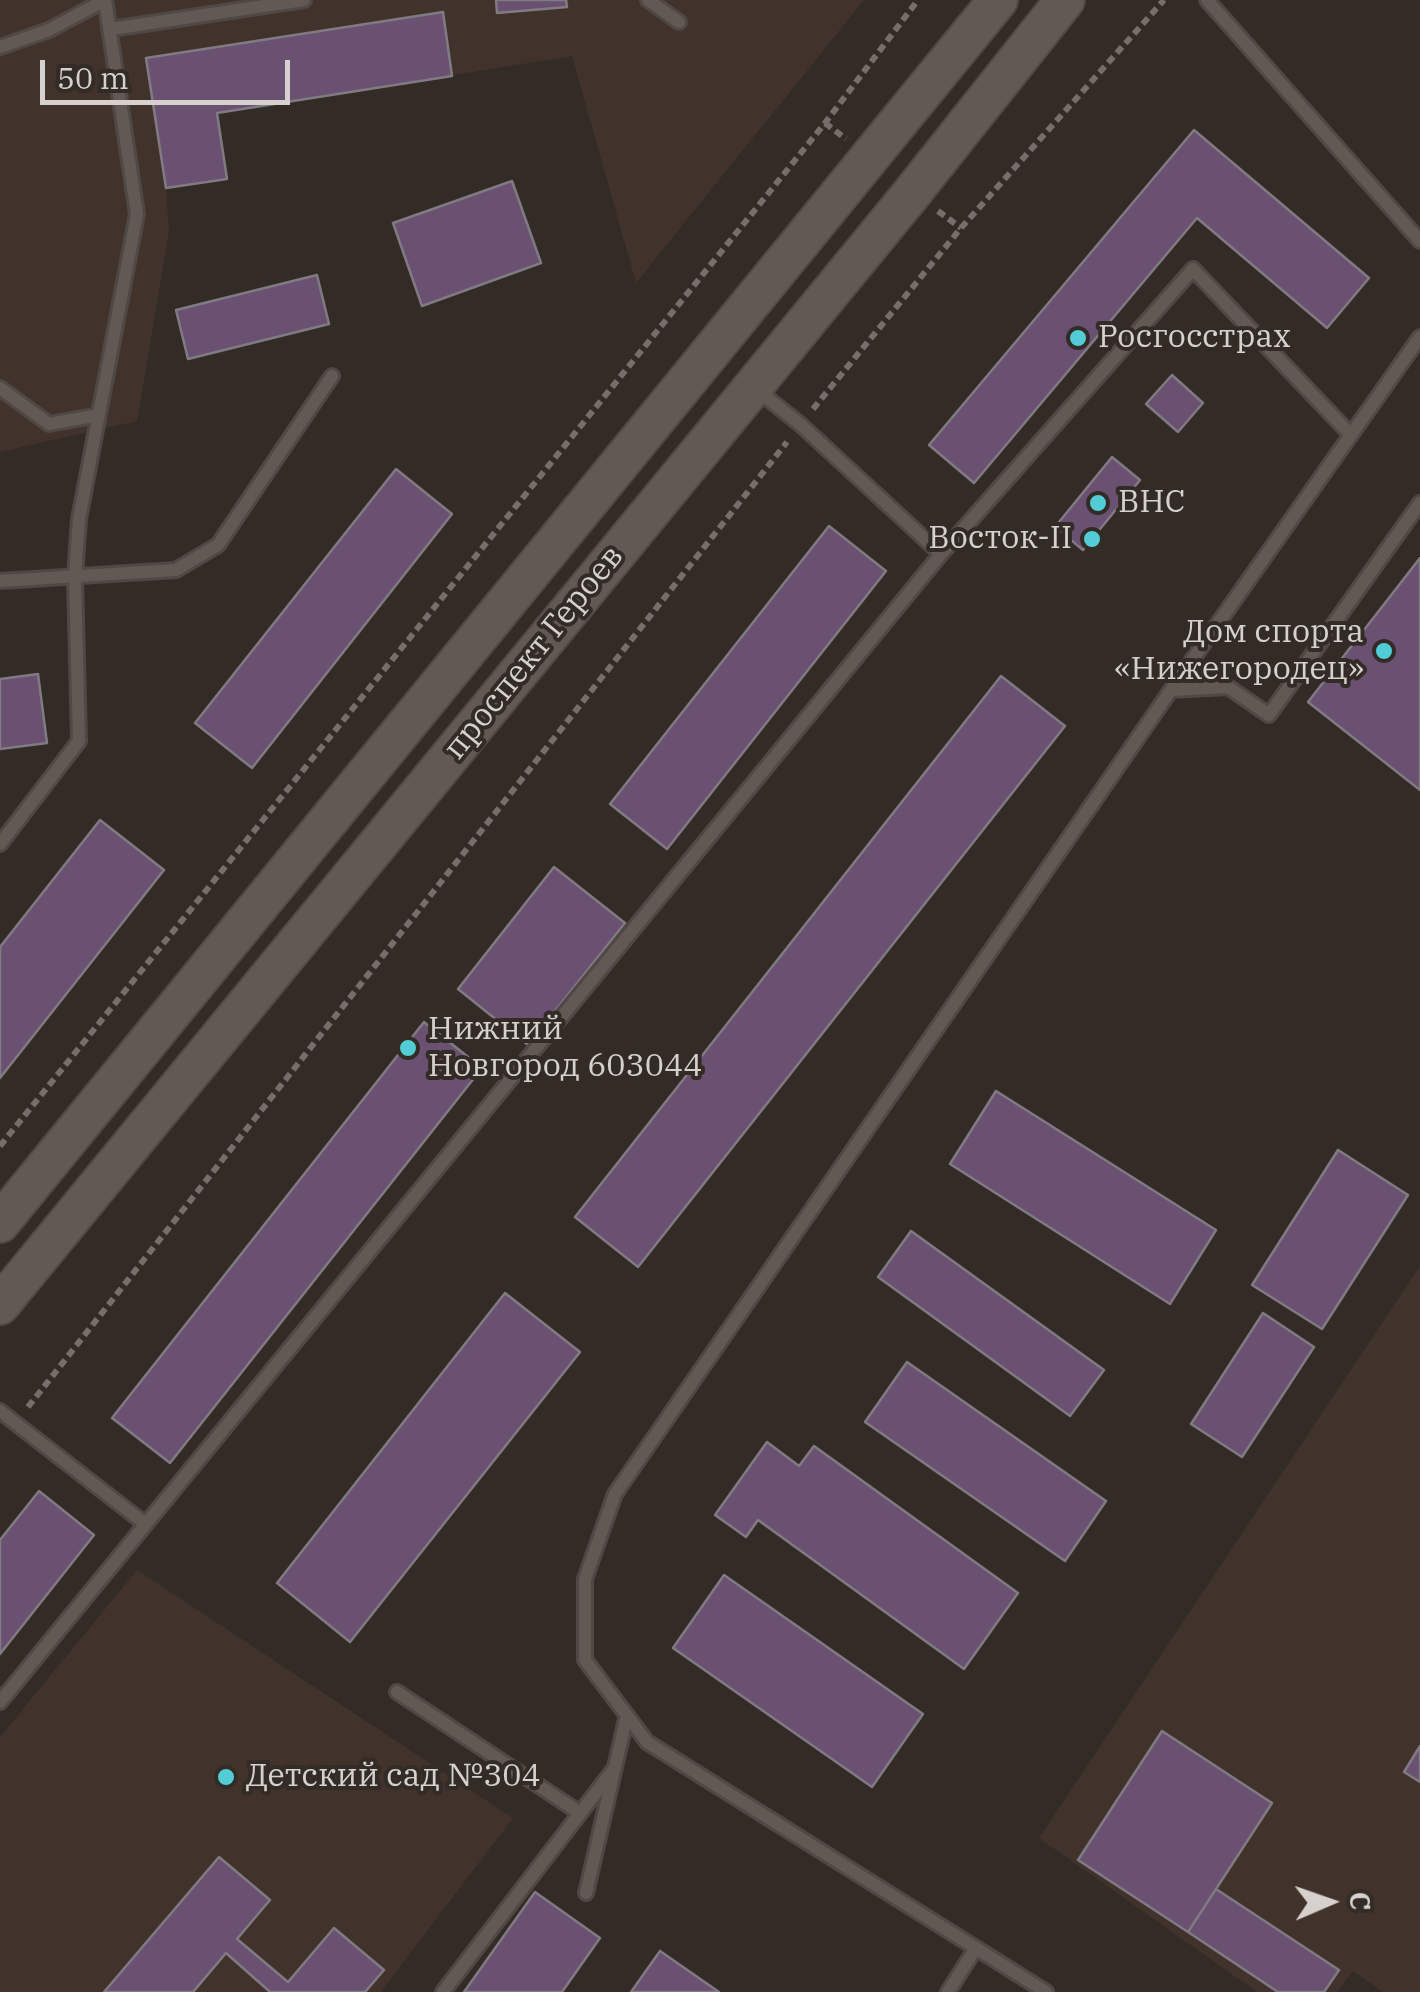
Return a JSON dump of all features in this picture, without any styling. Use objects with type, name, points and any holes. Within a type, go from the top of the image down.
[{"type":"main road","name":"проспект Героев","points":[[1,1220],[998,0]]},
{"type":"main road","name":"проспект Героев","points":[[0,1304],[1066,0]]},
{"type":"lane","points":[[0,47],[49,30],[105,0],[136,214],[79,520],[75,577],[79,741],[0,844]]},
{"type":"lane","points":[[111,29],[304,0]]},
{"type":"lane","points":[[648,0],[680,22]]},
{"type":"lane","points":[[1206,0],[1420,241]]},
{"type":"lane","points":[[0,1702],[941,554],[1193,269],[1350,434]]},
{"type":"lane","points":[[1046,1992],[647,1742],[585,1660],[585,1579],[614,1494],[1420,338]]},
{"type":"lane","points":[[0,580],[176,570],[218,545],[332,376]]},
{"type":"lane","points":[[752,386],[801,424],[941,554]]},
{"type":"lane","points":[[0,388],[49,424],[99,414]]},
{"type":"lane","points":[[1171,690],[1228,687],[1269,715],[1420,503]]},
{"type":"lane","points":[[0,1410],[144,1523]]},
{"type":"lane","points":[[397,1692],[580,1813]]},
{"type":"lane","points":[[586,1892],[627,1715]]},
{"type":"lane","points":[[443,1992],[614,1769]]},
{"type":"lane","points":[[948,1992],[976,1948]]},
{"type":"path","points":[[0,1146],[825,123],[918,0]]},
{"type":"path","points":[[16,1423],[801,424],[961,228],[1164,0]]},
{"type":"shaded area","points":[[0,0],[864,0],[636,283],[572,56],[218,113],[227,179],[166,188],[169,232],[137,421],[0,452]]},
{"type":"shaded area","points":[[1420,1266],[1420,1992],[1383,1992],[1353,1971],[1337,1992],[1257,1992],[1039,1838]]},
{"type":"shaded area","name":"Детский сад №304","points":[[137,1570],[513,1818],[381,1992],[0,1992],[0,1737]]},
{"type":"building","points":[[496,0],[566,0],[567,7],[497,13]]},
{"type":"building","points":[[443,12],[452,76],[217,113],[227,179],[166,188],[146,58]]},
{"type":"building","points":[[1194,130],[1369,278],[1327,328],[1197,218],[974,483],[929,445]]},
{"type":"building","points":[[512,181],[541,263],[422,306],[393,223]]},
{"type":"building","points":[[317,275],[329,324],[188,359],[176,310]]},
{"type":"building","points":[[1172,375],[1203,403],[1178,432],[1146,404]]},
{"type":"building","name":"ВНС","points":[[1112,457],[1140,480],[1083,550],[1055,527]]},
{"type":"building","points":[[396,469],[452,514],[252,768],[195,723]]},
{"type":"building","points":[[829,526],[886,571],[667,849],[610,804]]},
{"type":"building","name":"Дом спорта «Нижегородец»","points":[[1420,558],[1420,790],[1308,702]]},
{"type":"building","points":[[38,674],[47,743],[0,749],[0,679]]},
{"type":"building","points":[[1001,676],[1065,726],[638,1267],[575,1217]]},
{"type":"building","points":[[100,820],[164,870],[0,1078],[0,947]]},
{"type":"building","points":[[554,867],[625,923],[528,1045],[458,989]]},
{"type":"building","points":[[424,1022],[482,1068],[170,1463],[112,1418]]},
{"type":"building","points":[[996,1091],[1216,1230],[1170,1304],[950,1164]]},
{"type":"building","points":[[1338,1150],[1408,1195],[1322,1329],[1252,1285]]},
{"type":"building","points":[[911,1231],[1104,1370],[1070,1416],[878,1277]]},
{"type":"building","points":[[505,1293],[580,1352],[350,1642],[277,1583]]},
{"type":"building","points":[[1263,1313],[1314,1347],[1242,1457],[1191,1424]]},
{"type":"building","points":[[907,1362],[1106,1501],[1065,1561],[865,1422]]},
{"type":"building","points":[[767,1442],[799,1466],[814,1446],[1018,1593],[964,1669],[758,1520],[746,1537],[715,1515]]},
{"type":"building","points":[[39,1491],[94,1535],[0,1654],[0,1540]]},
{"type":"building","points":[[724,1575],[923,1714],[872,1787],[673,1648]]},
{"type":"building","points":[[1162,1731],[1272,1803],[1188,1932],[1078,1860]]},
{"type":"building","points":[[1420,1746],[1420,1782],[1404,1772]]},
{"type":"building","points":[[219,1857],[270,1900],[237,1939],[288,1982],[334,1928],[384,1970],[365,1992],[270,1992],[226,1953],[193,1992],[104,1992]]},
{"type":"building","points":[[1216,1889],[1339,1970],[1324,1992],[1278,1992],[1188,1932]]},
{"type":"building","points":[[535,1892],[600,1938],[562,1992],[464,1992]]},
{"type":"building","points":[[660,1951],[719,1992],[631,1992]]},
{"type":"place","name":"Росгосстрах","points":[[1078,338]]},
{"type":"place","name":"ВНС","points":[[1098,503]]},
{"type":"place","name":"Восток-II","points":[[1092,539]]},
{"type":"place","name":"Дом спорта «Нижегородец»","points":[[1384,651]]},
{"type":"place","name":"Нижний Новгород 603044","points":[[408,1048]]},
{"type":"place","name":"Детский сад №304","points":[[226,1777]]}]
